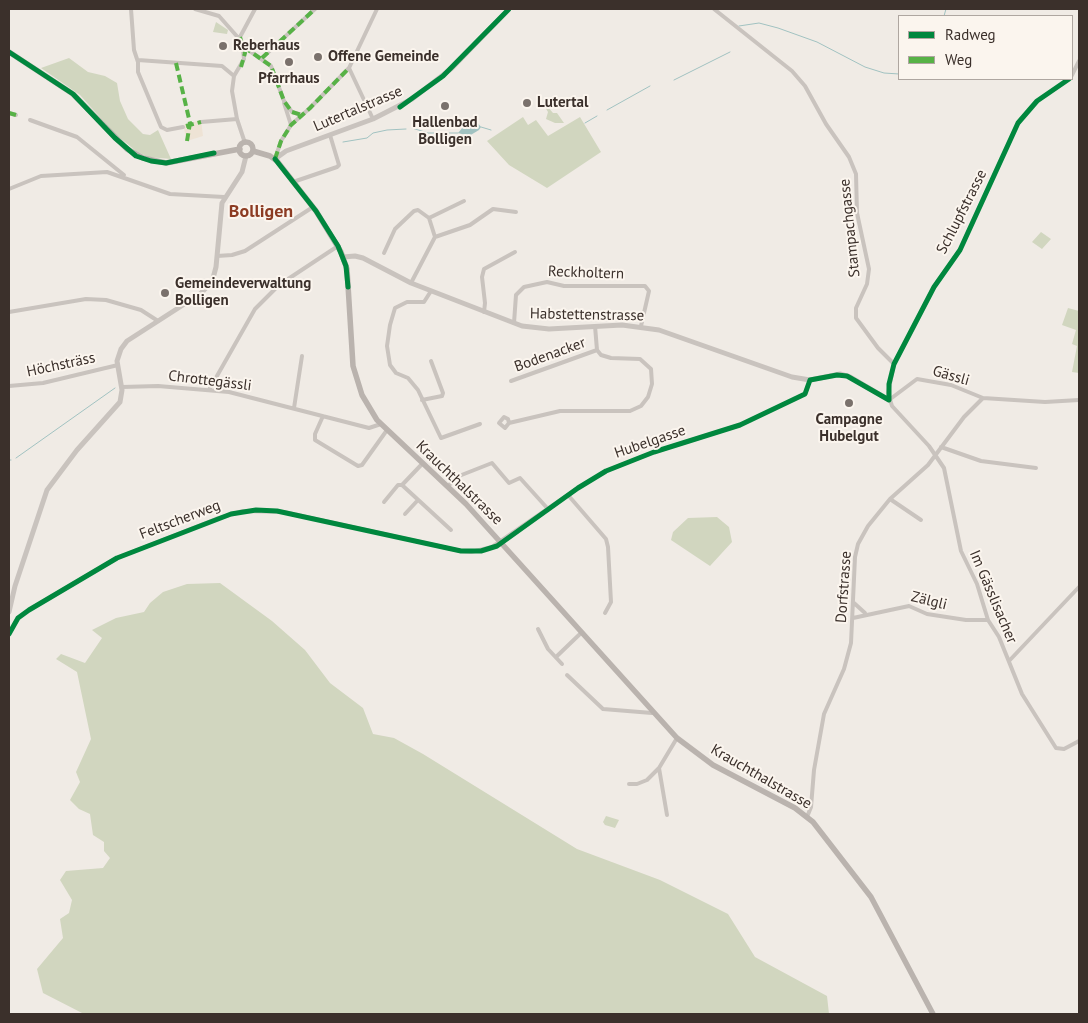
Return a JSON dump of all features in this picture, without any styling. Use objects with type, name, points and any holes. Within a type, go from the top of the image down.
[{"type":"main road","points":[[9,52],[73,94],[127,149],[143,158],[166,163],[240,149],[244,143],[250,144],[253,150],[275,159]]},
{"type":"main road","points":[[240,149],[242,154],[246,156],[253,150]]},
{"type":"main road","name":"Krauchthalstrasse","points":[[275,159],[312,208],[338,246],[343,257],[348,281],[351,356],[356,377],[366,403],[381,424],[448,486],[501,542],[676,738],[713,765],[766,792],[807,817],[872,897],[933,1014]]},
{"type":"street","points":[[131,9],[134,50],[138,60],[138,72],[161,127],[167,130],[183,127]]},
{"type":"street","points":[[195,9],[216,15],[240,38],[244,47],[244,59],[234,76],[233,95],[244,143]]},
{"type":"street","points":[[240,38],[255,9]]},
{"type":"street","points":[[262,58],[314,9]]},
{"type":"street","points":[[275,159],[281,141],[291,125],[349,68],[377,9]]},
{"type":"street","name":"Lutertalstrasse","points":[[275,159],[286,151],[373,119],[402,106],[434,84],[509,9]]},
{"type":"street","name":"Stampachgasse","points":[[714,9],[792,71],[805,86],[826,124],[849,157],[856,174],[857,213],[869,269],[867,284],[856,308],[856,318],[878,348],[894,364]]},
{"type":"street","points":[[244,47],[262,58],[272,67],[291,125]]},
{"type":"street","points":[[244,59],[256,56]]},
{"type":"street","points":[[138,60],[222,66],[234,76]]},
{"type":"street","points":[[1073,74],[1079,61]]},
{"type":"street","points":[[349,68],[373,119]]},
{"type":"street","name":"Schlupfstrasse","points":[[889,400],[889,384],[894,364],[934,287],[960,250],[1024,114],[1037,101],[1068,80]]},
{"type":"street","points":[[284,100],[292,112],[302,114]]},
{"type":"street","points":[[9,113],[16,115]]},
{"type":"street","points":[[202,122],[237,119]]},
{"type":"street","points":[[30,120],[77,138],[126,177]]},
{"type":"street","points":[[293,182],[337,167],[330,135]]},
{"type":"street","points":[[9,612],[44,494],[77,450],[117,408],[121,400],[122,387],[118,365],[119,352],[125,343],[207,289],[214,278],[224,197],[243,170],[246,156]]},
{"type":"street","points":[[9,189],[48,175],[107,172],[175,195],[215,195],[224,197]]},
{"type":"street","points":[[429,218],[464,201]]},
{"type":"street","points":[[217,256],[232,255],[245,251],[312,208]]},
{"type":"street","points":[[411,283],[435,237],[470,225],[493,209],[516,212]]},
{"type":"street","points":[[384,253],[395,230],[405,218],[418,210],[429,218],[435,237]]},
{"type":"street","points":[[209,390],[255,309],[279,285],[338,246]]},
{"type":"street","points":[[484,312],[485,303],[482,277],[484,269],[515,252]]},
{"type":"street","name":"Habstettenstrasse","points":[[343,257],[354,256],[363,258],[411,283],[514,323],[543,329],[641,326],[672,334],[787,376],[810,380],[837,374],[847,376],[889,400]]},
{"type":"street","name":"Reckholtern","points":[[514,323],[516,295],[524,287],[547,282],[564,286],[645,286],[649,291],[641,326]]},
{"type":"street","points":[[431,291],[424,302],[407,302],[395,308],[387,346],[390,365],[396,373],[408,378],[418,390],[441,438],[480,424]]},
{"type":"street","points":[[9,312],[86,299],[106,300],[142,310],[158,321]]},
{"type":"street","name":"Bodenacker","points":[[509,423],[560,411],[630,411],[641,406],[648,397],[652,384],[651,370],[640,359],[611,358],[601,355],[597,350],[595,326]]},
{"type":"street","name":"Bodenacker","points":[[511,381],[597,350]]},
{"type":"street","points":[[294,408],[302,356]]},
{"type":"street","points":[[422,400],[442,396],[443,392],[431,361]]},
{"type":"street","name":"Höchsträss","points":[[9,386],[43,383],[118,365]]},
{"type":"street","name":"Gässli","points":[[889,400],[917,379],[952,385],[983,398],[1045,402],[1079,400]]},
{"type":"street","name":"Hubelgasse","points":[[501,542],[568,495],[621,464],[746,423],[805,394],[810,380]]},
{"type":"street","name":"Chrottegässli","points":[[122,387],[147,385],[230,392],[369,428],[381,424]]},
{"type":"street","name":"Dorfstrasse","points":[[807,817],[811,807],[812,784],[824,714],[848,658],[853,618],[855,557],[858,544],[872,519],[890,499],[928,465],[983,398]]},
{"type":"street","points":[[889,400],[901,418],[935,455]]},
{"type":"street","points":[[323,416],[315,434],[315,440],[358,466],[362,465],[387,430]]},
{"type":"street","points":[[941,447],[981,460],[1036,468]]},
{"type":"street","name":"Im Gässlisacher","points":[[935,455],[942,463],[946,476],[961,551],[977,584],[988,620],[999,637],[1022,694],[1040,725],[1058,749],[1066,748],[1079,741]]},
{"type":"street","points":[[384,502],[398,485],[402,485],[423,463]]},
{"type":"street","points":[[448,486],[460,476],[492,463],[509,483],[520,478],[548,509]]},
{"type":"street","points":[[402,485],[451,530]]},
{"type":"street","points":[[568,495],[606,539],[611,602],[605,613]]},
{"type":"street","points":[[890,499],[921,520]]},
{"type":"street","points":[[405,514],[418,500]]},
{"type":"street","name":"Feltscherweg","points":[[9,634],[18,618],[29,610],[117,558],[236,513],[263,510],[284,512],[461,551],[480,551],[501,542]]},
{"type":"street","name":"Im Gässlisacher","points":[[1009,661],[1079,587]]},
{"type":"street","points":[[854,603],[865,614]]},
{"type":"street","name":"Zälgli","points":[[853,618],[909,606],[927,614],[966,620],[988,620]]},
{"type":"street","points":[[538,630],[548,649],[562,664]]},
{"type":"street","points":[[556,657],[581,633]]},
{"type":"street","points":[[567,675],[603,709],[652,713]]},
{"type":"street","points":[[629,784],[637,784],[647,780],[659,768],[676,738]]},
{"type":"street","points":[[659,768],[666,814]]},
{"type":"green space","points":[[216,22],[228,30],[227,34],[213,32]]},
{"type":"green space","points":[[69,58],[88,72],[105,76],[117,83],[120,101],[128,119],[143,134],[150,135],[158,130],[171,159],[148,157],[136,151],[115,134],[80,95],[41,68]]},
{"type":"green space","points":[[547,106],[553,113],[557,113],[564,123],[555,123],[546,119],[548,112],[545,107]]},
{"type":"green space","points":[[523,117],[528,125],[536,120],[548,136],[580,117],[601,152],[547,188],[509,165],[487,141]]},
{"type":"green space","points":[[1041,232],[1051,239],[1042,249],[1032,242]]},
{"type":"green space","points":[[1068,308],[1079,311],[1079,373],[1072,372],[1077,346],[1072,344],[1076,330],[1062,325]]},
{"type":"green space","points":[[717,517],[729,527],[732,542],[710,566],[671,540],[673,532],[688,518]]},
{"type":"green space","points":[[220,583],[272,621],[305,650],[330,683],[363,708],[373,734],[394,738],[423,754],[577,849],[660,880],[728,914],[755,957],[827,996],[829,1014],[84,1014],[43,993],[37,969],[63,938],[60,919],[69,913],[72,900],[60,880],[66,871],[103,868],[110,858],[104,851],[104,842],[93,835],[90,814],[79,809],[70,800],[80,782],[76,772],[91,739],[77,672],[56,659],[61,654],[85,663],[102,638],[92,630],[116,618],[144,612],[150,603],[163,592],[187,584]]},
{"type":"green space","points":[[606,816],[619,820],[615,828],[605,825],[603,822]]},
{"type":"shaded area","points":[[201,120],[203,136],[187,141],[183,125]]},
{"type":"water","points":[[474,118],[481,127],[479,130],[469,136],[458,133],[469,120]]},
{"type":"waterway","points":[[944,15],[946,9]]},
{"type":"waterway","points":[[739,26],[759,23],[778,28],[817,42],[865,67],[884,73],[898,74]]},
{"type":"waterway","points":[[674,80],[730,52]]},
{"type":"waterway","points":[[607,110],[650,86]]},
{"type":"waterway","points":[[585,123],[597,116]]},
{"type":"waterway","points":[[481,127],[491,130]]},
{"type":"waterway","points":[[412,128],[428,133],[458,133]]},
{"type":"waterway","points":[[343,142],[367,138],[373,133],[387,130],[406,129]]},
{"type":"waterway","points":[[16,458],[115,388]]},
{"type":"marked path","points":[[262,58],[315,9]]},
{"type":"marked path","points":[[240,37],[245,53],[241,67]]},
{"type":"marked path","points":[[244,47],[271,66],[284,101],[292,112],[302,115]]},
{"type":"marked path","points":[[176,63],[190,123],[187,141]]},
{"type":"marked path","points":[[275,159],[281,141],[291,125],[349,68]]},
{"type":"marked path","points":[[9,113],[16,115]]},
{"type":"marked path","points":[[186,126],[201,122]]},
{"type":"cycle path","points":[[400,107],[443,76],[509,9]]},
{"type":"cycle path","points":[[9,52],[73,94],[115,138],[136,156],[166,163],[214,153]]},
{"type":"cycle path","points":[[9,634],[18,618],[29,610],[117,558],[231,514],[256,510],[277,511],[461,551],[481,551],[497,546],[578,488],[606,471],[654,452],[740,425],[805,394],[810,380],[837,375],[847,376],[889,400],[889,384],[894,364],[934,287],[960,250],[1018,123],[1037,101],[1068,80]]},
{"type":"cycle path","points":[[275,159],[316,211],[338,246],[346,266],[348,287]]},
{"type":"place","name":"Reberhaus","points":[[223,46]]},
{"type":"place","name":"Offene Gemeinde","points":[[318,57]]},
{"type":"place","name":"Pfarrhaus","points":[[289,62]]},
{"type":"place","name":"Lutertal","points":[[527,103]]},
{"type":"place","name":"Hallenbad Bolligen","points":[[445,106]]},
{"type":"place","name":"Gemeindeverwaltung Bolligen","points":[[165,293]]},
{"type":"place","name":"Campagne Hubelgut","points":[[849,403]]},
{"type":"district","name":"Bolligen","points":[[261,212]]}]
